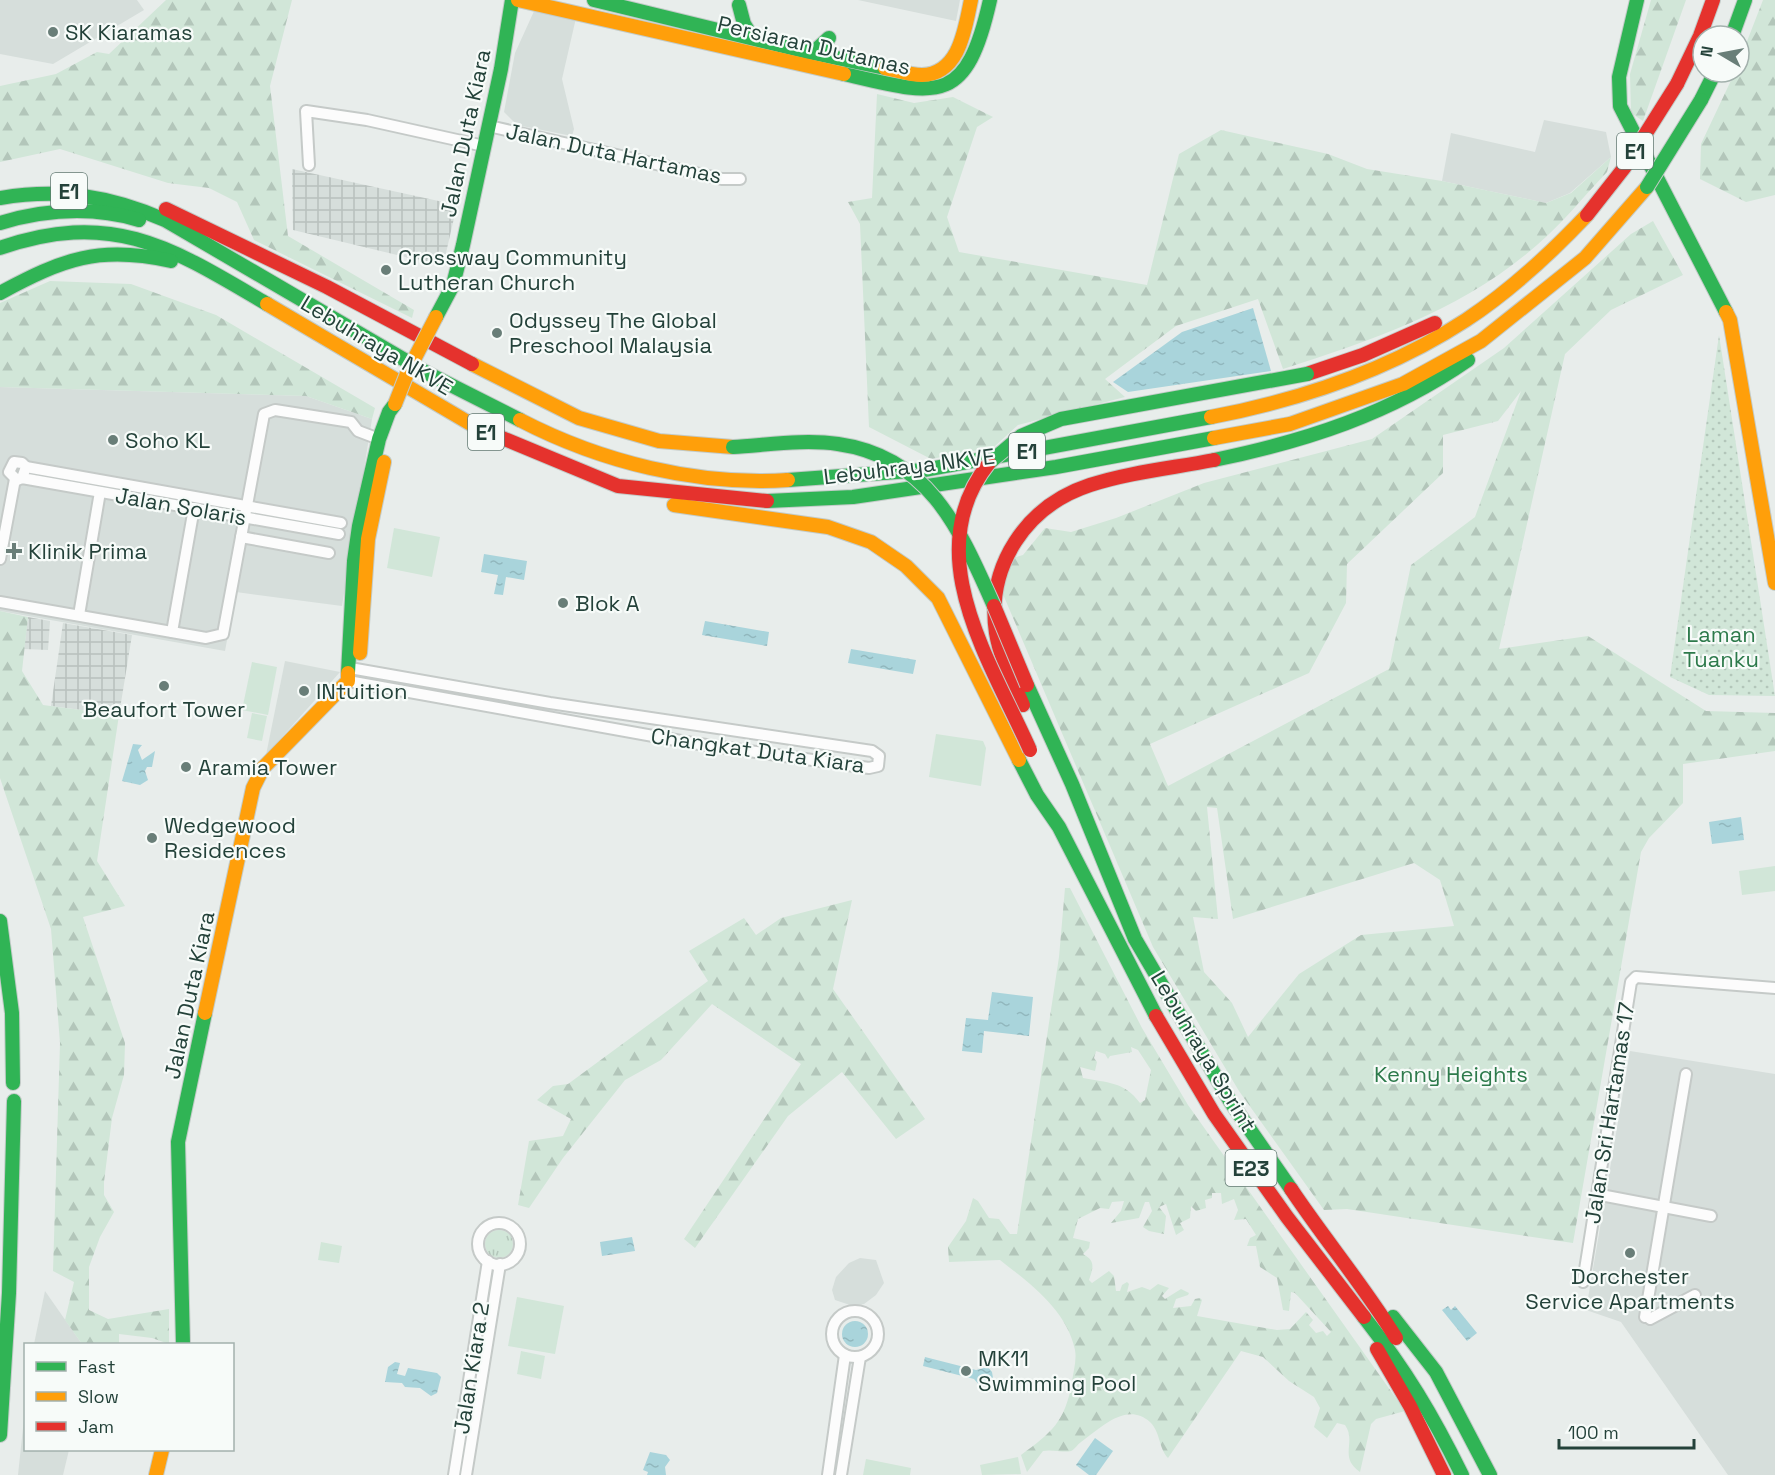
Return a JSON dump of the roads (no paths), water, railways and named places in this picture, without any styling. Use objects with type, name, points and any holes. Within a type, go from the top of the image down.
[{"type":"main road","name":"Jalan Duta Kiara","points":[[364,532],[380,439],[389,412],[453,285],[481,145],[489,126],[512,0]]},
{"type":"main road","name":"Persiaran Dutamas","points":[[518,0],[913,90],[934,89],[958,79],[973,63],[990,0]]},
{"type":"main road","name":"Persiaran Dutamas","points":[[594,0],[808,52],[922,75],[938,72],[959,53],[972,0]]},
{"type":"main road","points":[[1637,0],[1619,77],[1620,106],[1730,320],[1775,583]]},
{"type":"main road","name":"Lebuhraya NKVE","points":[[201,243],[427,373],[537,429],[596,452],[659,471],[757,482],[924,470],[1220,415],[1316,391],[1408,353],[1467,319],[1552,251],[1587,215],[1624,168],[1677,84],[1700,36],[1713,0]]},
{"type":"main road","points":[[1736,24],[1745,0]]},
{"type":"main road","points":[[739,5],[744,24],[752,37]]},
{"type":"main road","points":[[808,52],[816,50],[830,38]]},
{"type":"main road","name":"Lebuhraya NKVE","points":[[0,248],[26,237],[59,231],[89,230],[125,235],[156,243],[197,263],[476,427],[618,486],[691,496],[781,500],[853,497],[1056,468],[1290,423],[1402,384],[1481,341],[1585,258],[1647,188],[1709,84]]},
{"type":"main road","points":[[0,190],[23,193]]},
{"type":"main road","name":"E1","points":[[23,193],[75,191],[114,200],[165,220],[201,243]]},
{"type":"main road","points":[[0,198],[23,193]]},
{"type":"main road","points":[[114,200],[138,198],[173,211],[396,322],[538,399],[579,418],[659,441],[733,447],[838,444],[864,449],[892,460],[939,497],[960,531],[1072,784],[1110,883]]},
{"type":"main road","points":[[0,223],[41,212],[93,211],[130,217],[201,243]]},
{"type":"main road","points":[[0,293],[41,270],[73,258],[117,252],[197,263]]},
{"type":"main road","points":[[1059,827],[1050,794],[972,621],[956,563],[960,515],[969,491],[985,467],[1012,440],[1040,424],[1076,415],[1307,374],[1363,356],[1412,335],[1479,300],[1492,299]]},
{"type":"main road","points":[[1110,883],[1088,846],[1041,747],[1004,661],[996,634],[993,608],[995,585],[1012,541],[1034,515],[1059,497],[1089,485],[1230,456],[1352,424],[1440,380],[1469,360],[1481,341]]},
{"type":"main road","name":"Jalan Duta Kiara","points":[[183,1343],[178,1142],[253,788],[263,768],[351,678],[354,561],[397,412],[395,404]]},
{"type":"main road","points":[[618,486],[659,501],[710,512],[828,527],[871,542],[906,566],[938,598],[1037,795],[1059,827]]},
{"type":"main road","name":"Lebuhraya Sprint","points":[[1059,827],[1144,995],[1214,1114],[1358,1312]]},
{"type":"main road","name":"Lebuhraya Sprint","points":[[1110,883],[1135,939],[1230,1101],[1322,1234],[1366,1290]]},
{"type":"main road","points":[[0,921],[12,1013],[13,1083]]},
{"type":"main road","points":[[0,1435],[9,1293],[14,1101]]},
{"type":"main road","points":[[1366,1290],[1386,1309],[1436,1372],[1490,1475]]},
{"type":"main road","points":[[1366,1290],[1383,1320],[1421,1371],[1476,1475]]},
{"type":"main road","points":[[1358,1312],[1403,1367],[1431,1412],[1462,1475]]},
{"type":"main road","points":[[1358,1312],[1444,1475]]},
{"type":"main road","points":[[156,1475],[162,1451]]},
{"type":"street","points":[[309,165],[306,111],[367,120],[481,145]]},
{"type":"street","name":"Jalan Duta Hartamas","points":[[489,126],[722,179],[740,179]]},
{"type":"street","points":[[0,602],[206,638],[223,634],[264,414],[275,410],[351,422],[358,431],[380,439]]},
{"type":"street","points":[[0,559],[21,475]]},
{"type":"street","name":"Jalan Solaris","points":[[21,475],[340,529]]},
{"type":"street","name":"Jalan Solaris","points":[[21,475],[100,492],[194,508],[246,512]]},
{"type":"street","points":[[79,615],[100,492]]},
{"type":"street","points":[[172,632],[194,508]]},
{"type":"street","points":[[241,537],[329,553]]},
{"type":"street","name":"Changkat Duta Kiara","points":[[351,678],[550,703],[872,751],[879,756],[879,763],[878,766],[869,768],[700,744],[351,678]]},
{"type":"street","name":"Jalan Sri Hartamas 17","points":[[1583,1282],[1631,982],[1636,977],[1775,988]]},
{"type":"street","points":[[1686,1074],[1648,1318],[1695,1295]]},
{"type":"street","points":[[1606,1196],[1664,1205],[1711,1216]]},
{"type":"street","points":[[503,1223],[515,1230],[520,1242],[515,1257],[500,1264],[488,1261],[480,1249],[481,1235],[491,1225],[503,1223]]},
{"type":"street","name":"Jalan Kiara 2","points":[[454,1475],[488,1261]]},
{"type":"street","name":"Jalan Kiara 2","points":[[466,1475],[500,1264]]},
{"type":"street","points":[[860,1311],[874,1320],[878,1335],[873,1349],[860,1357],[845,1355],[834,1345],[832,1338],[834,1323],[845,1312],[860,1311]]},
{"type":"street","points":[[828,1475],[845,1355]]},
{"type":"street","points":[[841,1475],[860,1357]]},
{"type":"water","points":[[1253,308],[1271,371],[1128,392],[1113,382],[1182,332]]},
{"type":"water","points":[[484,554],[527,561],[524,580],[506,577],[503,595],[494,594],[498,575],[481,572]]},
{"type":"water","points":[[705,621],[769,632],[767,646],[702,635]]},
{"type":"water","points":[[851,649],[916,660],[913,674],[848,663]]},
{"type":"water","points":[[133,744],[142,745],[138,750],[142,760],[155,751],[152,767],[147,767],[145,771],[148,780],[140,785],[122,781]]},
{"type":"water","points":[[1741,817],[1744,840],[1712,844],[1709,822]]},
{"type":"water","points":[[992,992],[1033,997],[1029,1036],[984,1031],[982,1053],[962,1051],[966,1018],[988,1020]]},
{"type":"water","points":[[632,1237],[635,1251],[602,1256],[600,1242]]},
{"type":"water","points":[[1448,1306],[1451,1310],[1455,1306],[1477,1333],[1467,1341],[1442,1310]]},
{"type":"water","points":[[855,1321],[864,1325],[868,1334],[864,1343],[855,1347],[846,1343],[842,1334],[846,1325]]},
{"type":"water","name":"MK11 Swimming Pool","points":[[925,1357],[976,1370],[988,1367],[993,1378],[987,1385],[980,1386],[974,1379],[923,1366]]},
{"type":"water","points":[[395,1362],[400,1363],[397,1374],[405,1376],[408,1368],[437,1373],[441,1377],[437,1393],[431,1396],[420,1388],[405,1387],[402,1383],[385,1382],[388,1367]]},
{"type":"water","points":[[1095,1438],[1113,1451],[1096,1475],[1089,1475],[1076,1465]]},
{"type":"water","points":[[650,1452],[666,1455],[670,1460],[665,1467],[666,1475],[647,1475],[648,1472],[643,1470]]},
{"type":"place","name":"SK Kiaramas","points":[[53,32]]},
{"type":"place","name":"Crossway Community Lutheran Church","points":[[386,270]]},
{"type":"place","name":"Odyssey The Global Preschool Malaysia","points":[[497,333]]},
{"type":"place","name":"Soho KL","points":[[113,440]]},
{"type":"place","name":"Klinik Prima","points":[[14,551]]},
{"type":"place","name":"Blok A","points":[[563,603]]},
{"type":"place","name":"Beaufort Tower","points":[[164,686]]},
{"type":"place","name":"INtuition","points":[[304,691]]},
{"type":"place","name":"Aramia Tower","points":[[186,767]]},
{"type":"place","name":"Wedgewood Residences","points":[[152,838]]},
{"type":"place","name":"Dorchester Service Apartments","points":[[1630,1253]]},
{"type":"place","name":"MK11 Swimming Pool","points":[[966,1371]]},
{"type":"park label","name":"Laman Tuanku","points":[[1721,646]]},
{"type":"park label","name":"Kenny Heights","points":[[1451,1074]]}]
